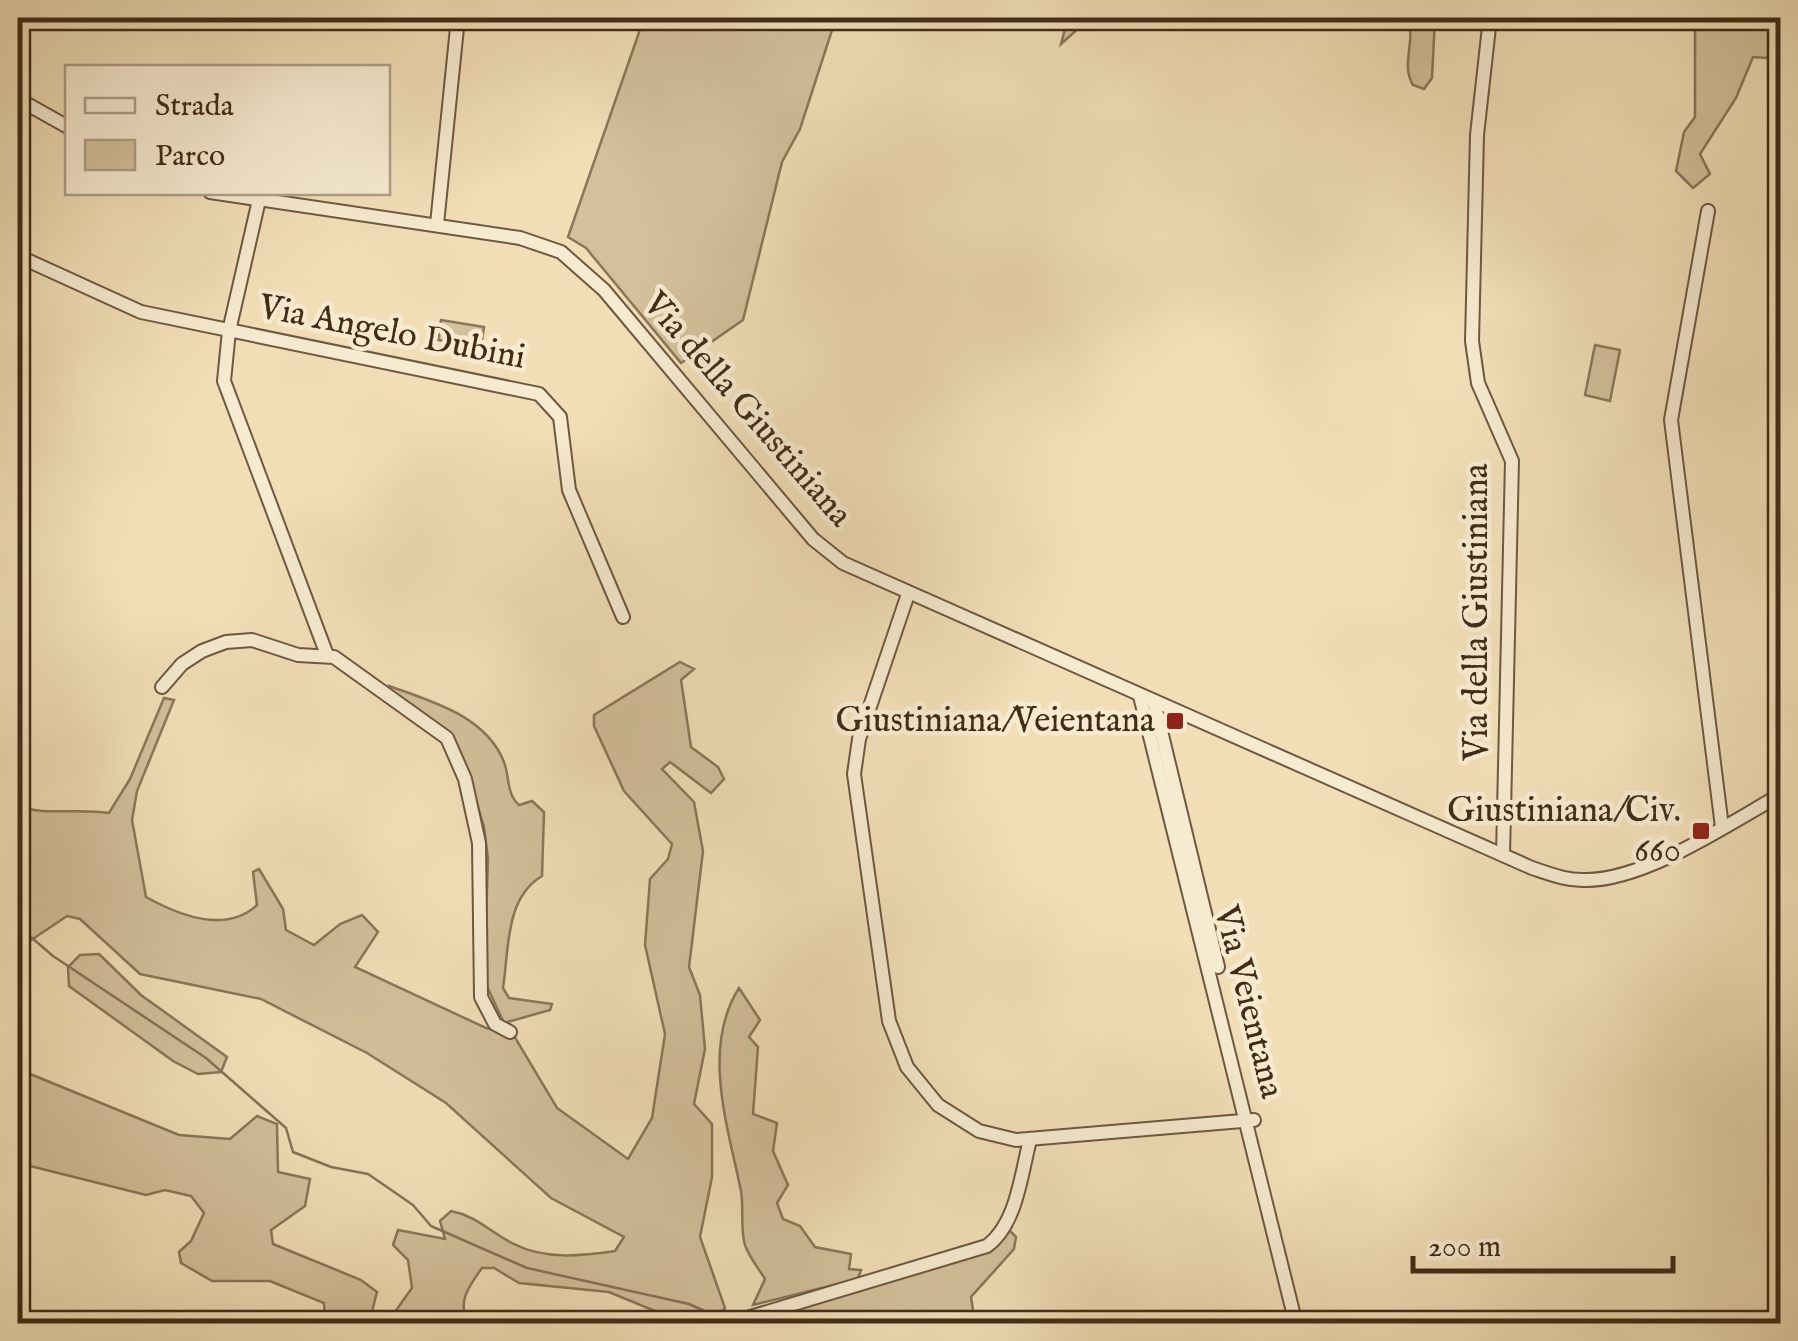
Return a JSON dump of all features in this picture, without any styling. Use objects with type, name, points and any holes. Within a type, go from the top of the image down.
[{"type":"street","points":[[437,224],[458,18]]},
{"type":"street","name":"Via della Giustiniana","points":[[1490,18],[1477,135],[1472,341],[1478,383],[1512,461],[1502,855]]},
{"type":"street","points":[[18,98],[65,125]]},
{"type":"street","name":"Via della Giustiniana","points":[[228,195],[536,242],[573,260],[604,290],[820,545],[852,568],[1502,855],[1560,877],[1604,879],[1722,827],[1780,796]]},
{"type":"street","points":[[258,200],[223,375],[228,398],[327,655]]},
{"type":"street","points":[[1708,212],[1670,420],[1722,827]]},
{"type":"street","name":"Via Angelo Dubini","points":[[18,256],[132,310],[523,389],[545,398],[562,425],[569,490],[623,617]]},
{"type":"street","points":[[908,594],[864,722],[855,764],[855,797],[886,1006],[902,1058],[938,1105],[979,1131],[1030,1140],[1250,1120]]},
{"type":"street","points":[[162,688],[191,658],[234,640],[260,642],[298,655],[327,655],[430,723],[455,749],[479,843],[478,984],[487,1011],[510,1032]]},
{"type":"street","name":"Via Veientana","points":[[1140,696],[1305,1324]]},
{"type":"street","name":"Via Veientana","points":[[1154,702],[1296,1324]]},
{"type":"street","points":[[728,1322],[987,1246],[1003,1229],[1014,1202],[1030,1140]]},
{"type":"green space","points":[[644,18],[835,21],[800,129],[782,162],[743,320],[681,363],[586,248],[568,237]]},
{"type":"green space","points":[[1068,18],[1090,18],[1061,44]]},
{"type":"green space","points":[[1407,18],[1435,18],[1432,78],[1424,89],[1413,85],[1409,77]]},
{"type":"green space","points":[[1695,18],[1780,18],[1780,47],[1766,58],[1753,57],[1736,98],[1700,154],[1710,174],[1693,188],[1676,171],[1684,132],[1695,117]]},
{"type":"green space","points":[[441,320],[484,327],[481,346],[438,340]]},
{"type":"green space","points":[[1595,345],[1620,350],[1610,401],[1585,395]]},
{"type":"green space","points":[[680,662],[694,669],[681,680],[691,747],[718,767],[724,779],[711,793],[670,762],[662,769],[694,802],[703,851],[689,967],[700,995],[705,1049],[694,1104],[712,1124],[712,1177],[700,1237],[725,1308],[711,1323],[684,1323],[609,1292],[519,1283],[494,1268],[482,1268],[464,1302],[469,1323],[387,1323],[412,1288],[408,1260],[393,1245],[398,1230],[445,1239],[440,1221],[451,1211],[514,1244],[551,1255],[615,1251],[624,1237],[551,1198],[446,1103],[367,1053],[261,999],[140,974],[80,919],[67,916],[18,949],[18,806],[39,811],[109,813],[130,779],[164,698],[174,700],[137,791],[132,820],[146,897],[188,916],[231,919],[257,905],[253,872],[259,869],[283,909],[286,930],[314,945],[340,924],[362,915],[378,932],[355,967],[486,1028],[513,1034],[557,1108],[628,1159],[652,1118],[665,1034],[645,945],[650,879],[668,859],[672,844],[624,791],[594,726],[594,715]]},
{"type":"green space","points":[[389,686],[456,712],[471,722],[496,746],[519,805],[532,801],[544,812],[542,876],[521,897],[515,911],[503,988],[509,998],[552,1004],[550,1010],[504,1023],[484,980],[488,859],[484,827],[464,761],[452,737],[390,692]]},
{"type":"green space","points":[[99,954],[141,995],[227,1057],[221,1072],[198,1074],[173,1061],[69,986],[68,967],[80,955]]},
{"type":"green space","points":[[739,988],[760,1020],[749,1037],[758,1047],[753,1114],[777,1123],[773,1151],[788,1185],[777,1203],[783,1219],[800,1226],[815,1247],[851,1254],[849,1269],[861,1270],[858,1279],[753,1305],[765,1279],[744,1239],[741,1191],[721,1088],[721,1036]]},
{"type":"green space","points":[[18,1069],[179,1135],[230,1139],[257,1116],[277,1124],[278,1172],[310,1179],[305,1206],[271,1230],[273,1244],[361,1280],[377,1292],[369,1323],[317,1323],[325,1322],[324,1303],[270,1281],[212,1281],[181,1263],[179,1252],[191,1241],[204,1213],[191,1196],[165,1190],[146,1195],[18,1163]]},
{"type":"green space","points":[[1010,1231],[1016,1237],[1014,1249],[971,1297],[975,1323],[814,1323],[793,1311],[989,1248]]},
{"type":"waterway","points":[[18,926],[53,956],[206,1058],[286,1128],[293,1152],[331,1167],[368,1174],[413,1205],[431,1226],[527,1268],[689,1304],[709,1313],[716,1324]]},
{"type":"place","name":"Giustiniana/Veientana","points":[[1175,721]]},
{"type":"place","name":"Giustiniana/Civ. 660","points":[[1701,831]]}]
